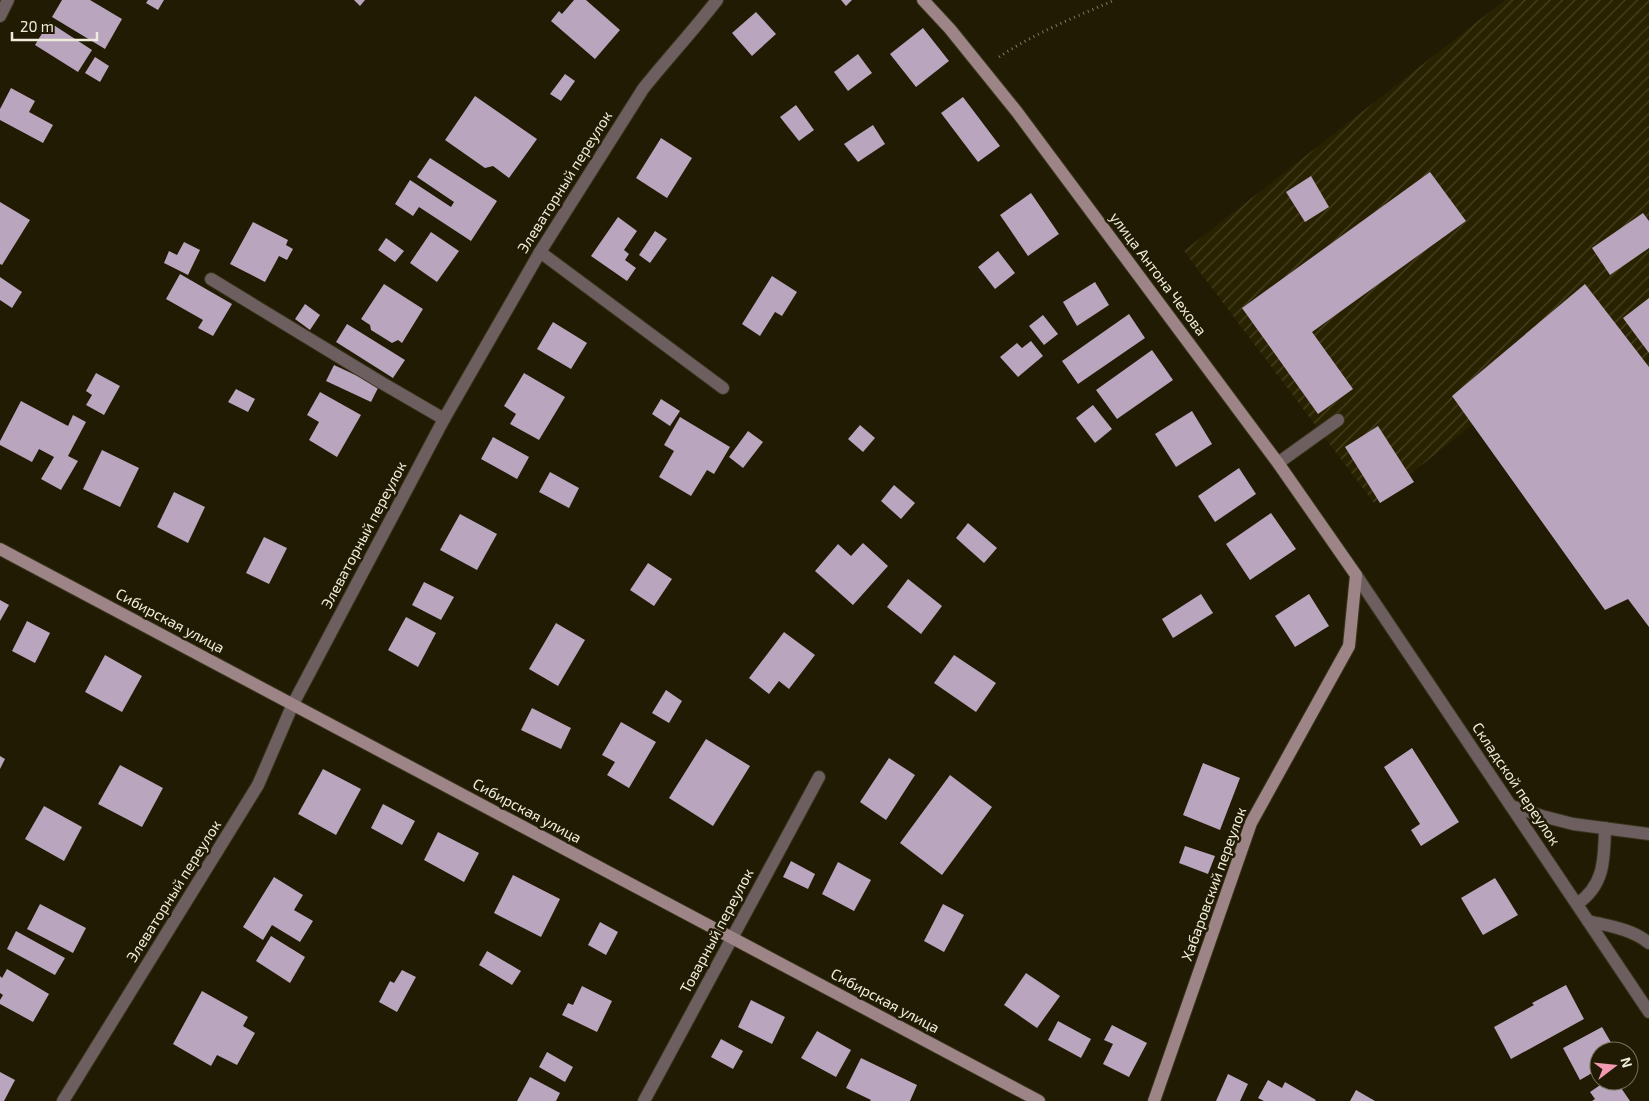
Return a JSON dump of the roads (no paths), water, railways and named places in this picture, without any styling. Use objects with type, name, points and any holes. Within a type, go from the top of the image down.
[{"type":"street","points":[[0,16],[8,0]]},
{"type":"street","name":"Элеваторный переулок","points":[[64,1101],[258,785],[293,704],[444,419],[540,252],[643,89],[717,0]]},
{"type":"street","name":"улица Антона Чехова","points":[[923,0],[950,29],[1017,112],[1278,463],[1356,575]]},
{"type":"street","points":[[540,252],[724,388]]},
{"type":"street","points":[[211,278],[444,419]]},
{"type":"street","points":[[1278,463],[1338,420]]},
{"type":"street","name":"Сибирская улица","points":[[0,549],[1039,1101]]},
{"type":"street","name":"Складской переулок","points":[[1356,575],[1649,1012]]},
{"type":"street","name":"Хабаровский переулок","points":[[1154,1101],[1251,823],[1350,646],[1356,575]]},
{"type":"street","name":"Товарный переулок","points":[[644,1101],[819,777]]},
{"type":"street","points":[[1511,806],[1572,824],[1649,834]]},
{"type":"street","points":[[1577,904],[1587,897],[1602,872],[1605,828]]},
{"type":"street","points":[[1588,921],[1627,931],[1640,936],[1649,943]]}]
